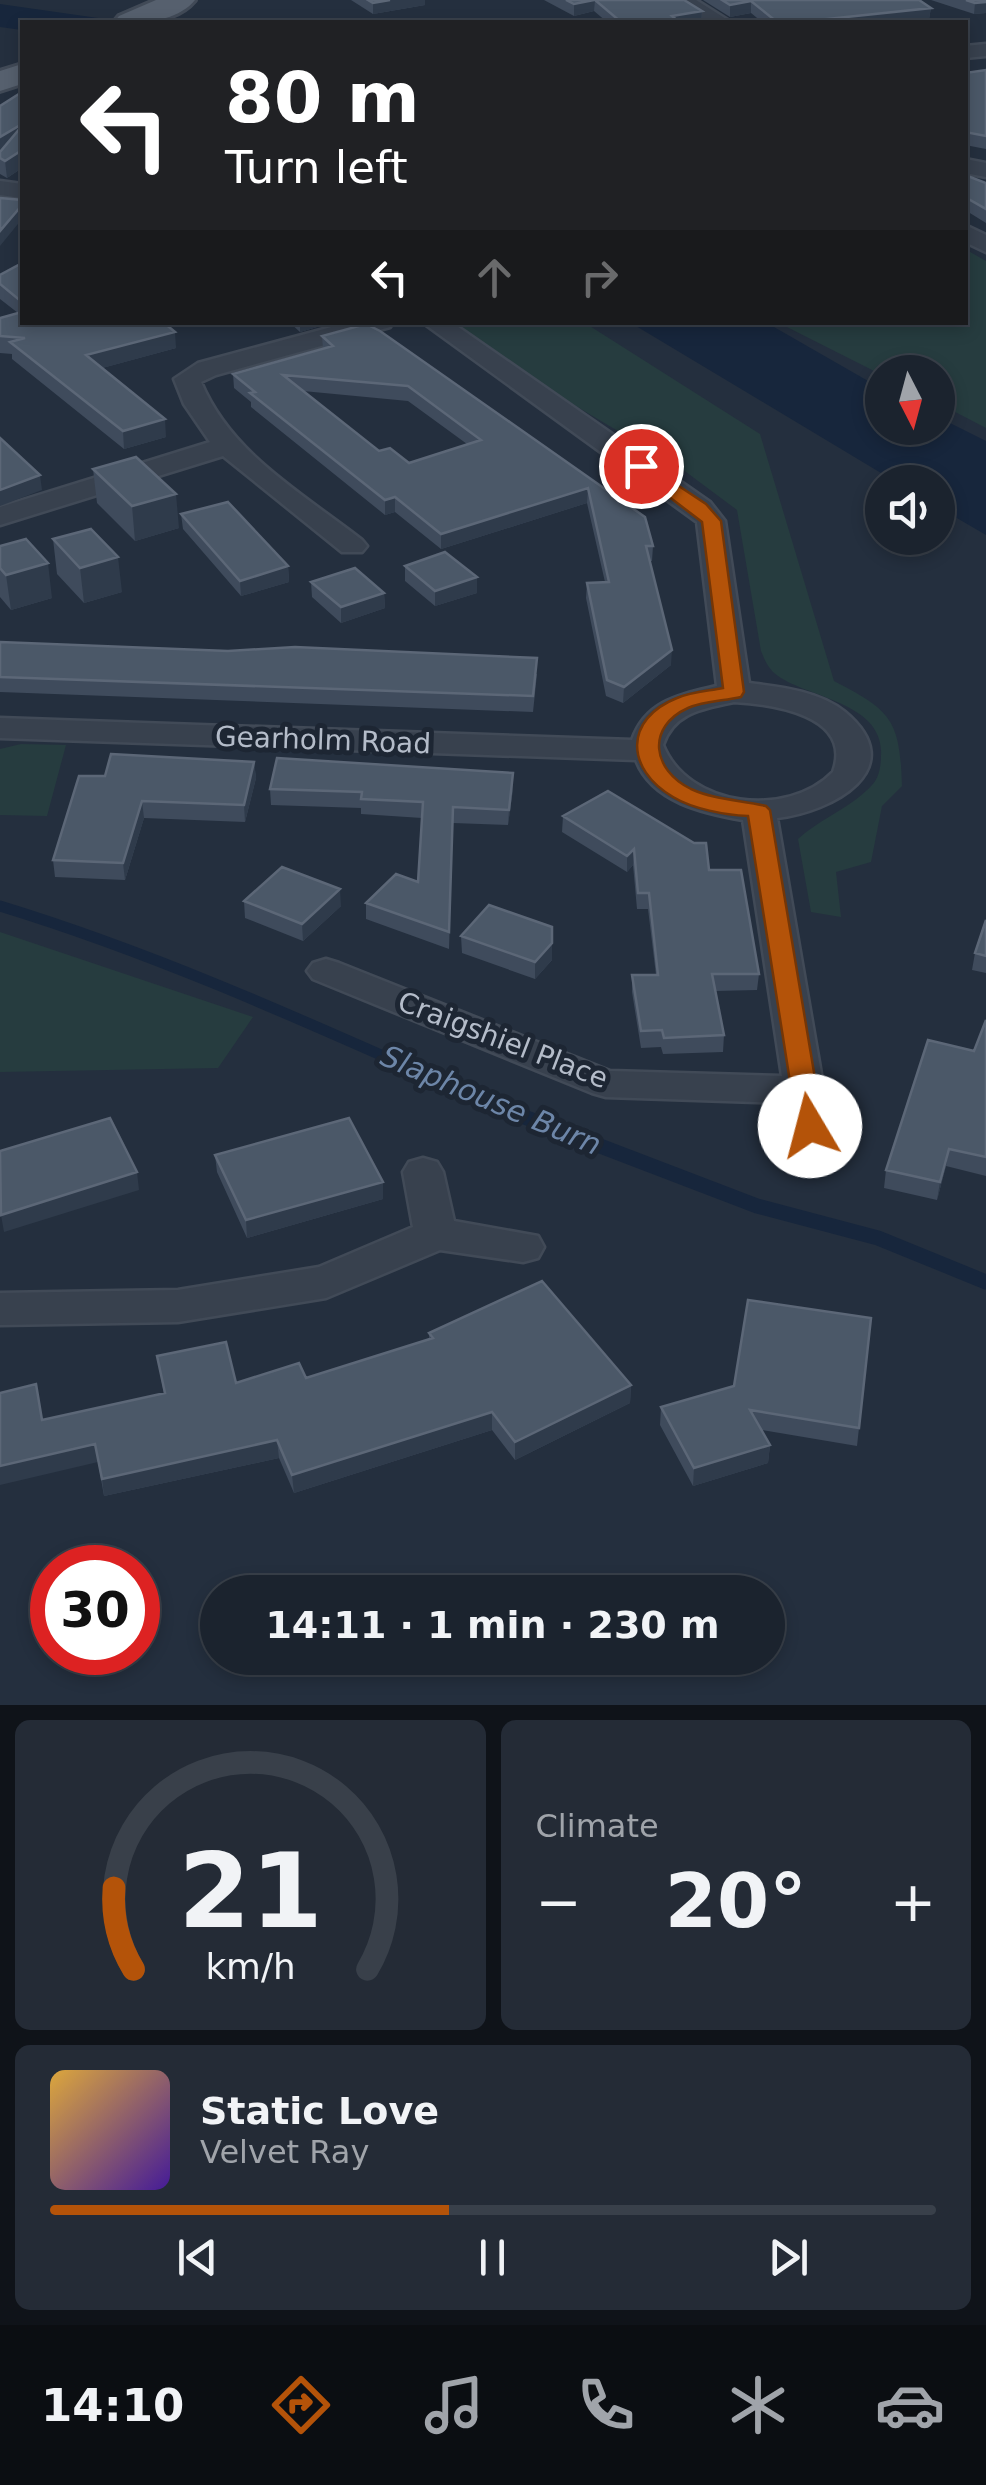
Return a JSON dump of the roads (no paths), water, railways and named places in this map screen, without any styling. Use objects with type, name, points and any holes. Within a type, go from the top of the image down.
[{"type":"main road","points":[[134,20],[175,2]]},
{"type":"street","points":[[682,0],[717,20]]},
{"type":"street","points":[[352,546],[226,446],[190,391],[187,378],[207,368],[370,325]]},
{"type":"street","points":[[438,325],[700,508],[712,521],[734,692]]},
{"type":"street","points":[[0,516],[226,446]]},
{"type":"street","points":[[734,692],[764,693],[817,709],[850,738],[854,756],[850,773],[837,788],[816,800],[758,810],[717,805],[680,792],[650,765],[645,750],[647,735],[668,710],[687,701],[734,692]]},
{"type":"street","name":"Gearholm Road","points":[[0,728],[645,750]]},
{"type":"street","name":"Craigshiel Place","points":[[326,971],[606,1084],[808,1108],[758,810]]},
{"type":"street","points":[[422,1172],[436,1234]]},
{"type":"street","points":[[0,1309],[178,1306],[326,1282],[436,1234],[522,1248]]},
{"type":"water","points":[[0,4],[112,20],[20,20],[20,30],[0,27]]},
{"type":"water","points":[[634,325],[770,325],[865,379],[865,445],[955,445],[955,426],[986,441],[986,535],[955,517],[955,465],[868,465]]},
{"type":"waterway","name":"Slaphouse Burn","points":[[0,906],[195,976],[512,1113]]},
{"type":"waterway","name":"Slaphouse Burn","points":[[506,1110],[757,1206],[878,1238],[986,1282]]}]
